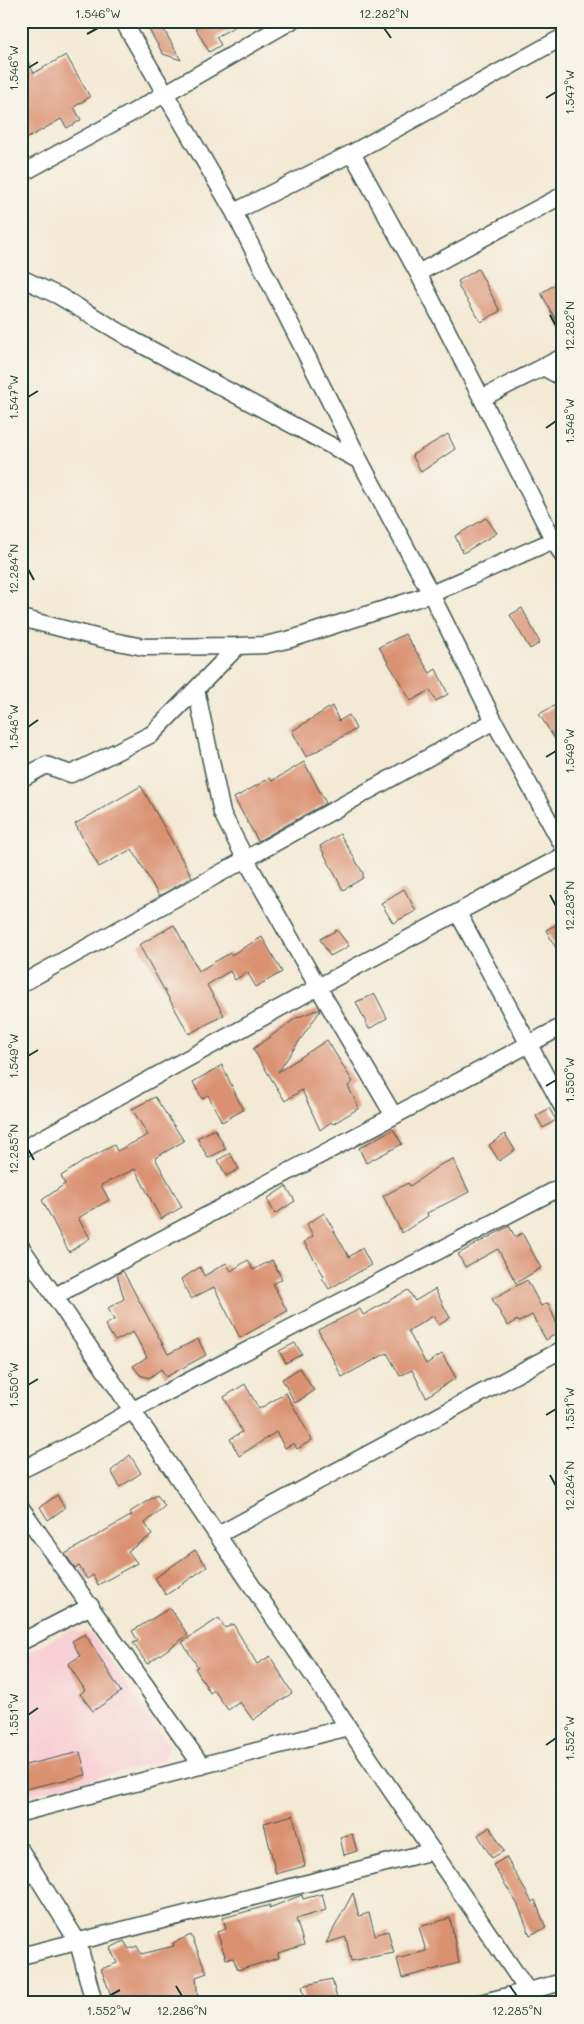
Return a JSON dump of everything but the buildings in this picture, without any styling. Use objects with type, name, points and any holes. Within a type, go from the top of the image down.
[{"type":"street","points":[[123,21],[234,212],[360,462],[432,594],[494,721],[563,846]]},
{"type":"street","points":[[21,174],[291,21]]},
{"type":"street","points":[[234,212],[352,153],[563,37]]},
{"type":"street","points":[[352,153],[418,273],[482,398],[558,539],[563,556]]},
{"type":"street","points":[[418,273],[563,195]]},
{"type":"street","points":[[21,278],[59,296],[133,340],[360,462]]},
{"type":"street","points":[[482,398],[563,357]]},
{"type":"street","points":[[543,367],[563,378]]},
{"type":"street","points":[[21,618],[143,647],[265,645],[432,594],[558,539]]},
{"type":"street","points":[[21,779],[46,765],[71,774],[152,734],[238,646]]},
{"type":"street","points":[[196,689],[222,812],[318,987],[394,1116]]},
{"type":"street","points":[[21,984],[494,721]]},
{"type":"street","points":[[21,1150],[318,987],[563,856]]},
{"type":"street","points":[[458,913],[563,1108]]},
{"type":"street","points":[[55,1296],[563,1026]]},
{"type":"street","points":[[21,1470],[563,1186]]},
{"type":"street","points":[[21,1247],[532,1996]]},
{"type":"street","points":[[218,1535],[563,1349]]},
{"type":"street","points":[[21,1508],[202,1766]]},
{"type":"street","points":[[21,1642],[91,1606]]},
{"type":"street","points":[[21,1813],[348,1727]]},
{"type":"street","points":[[21,1851],[78,1942],[94,2003]]},
{"type":"street","points":[[21,1956],[433,1851]]},
{"type":"street","points":[[480,2003],[532,1996],[563,1982]]},
{"type":"shaded area","points":[[70,1630],[92,1634],[169,1746],[163,1761],[21,1797],[21,1657]]}]
